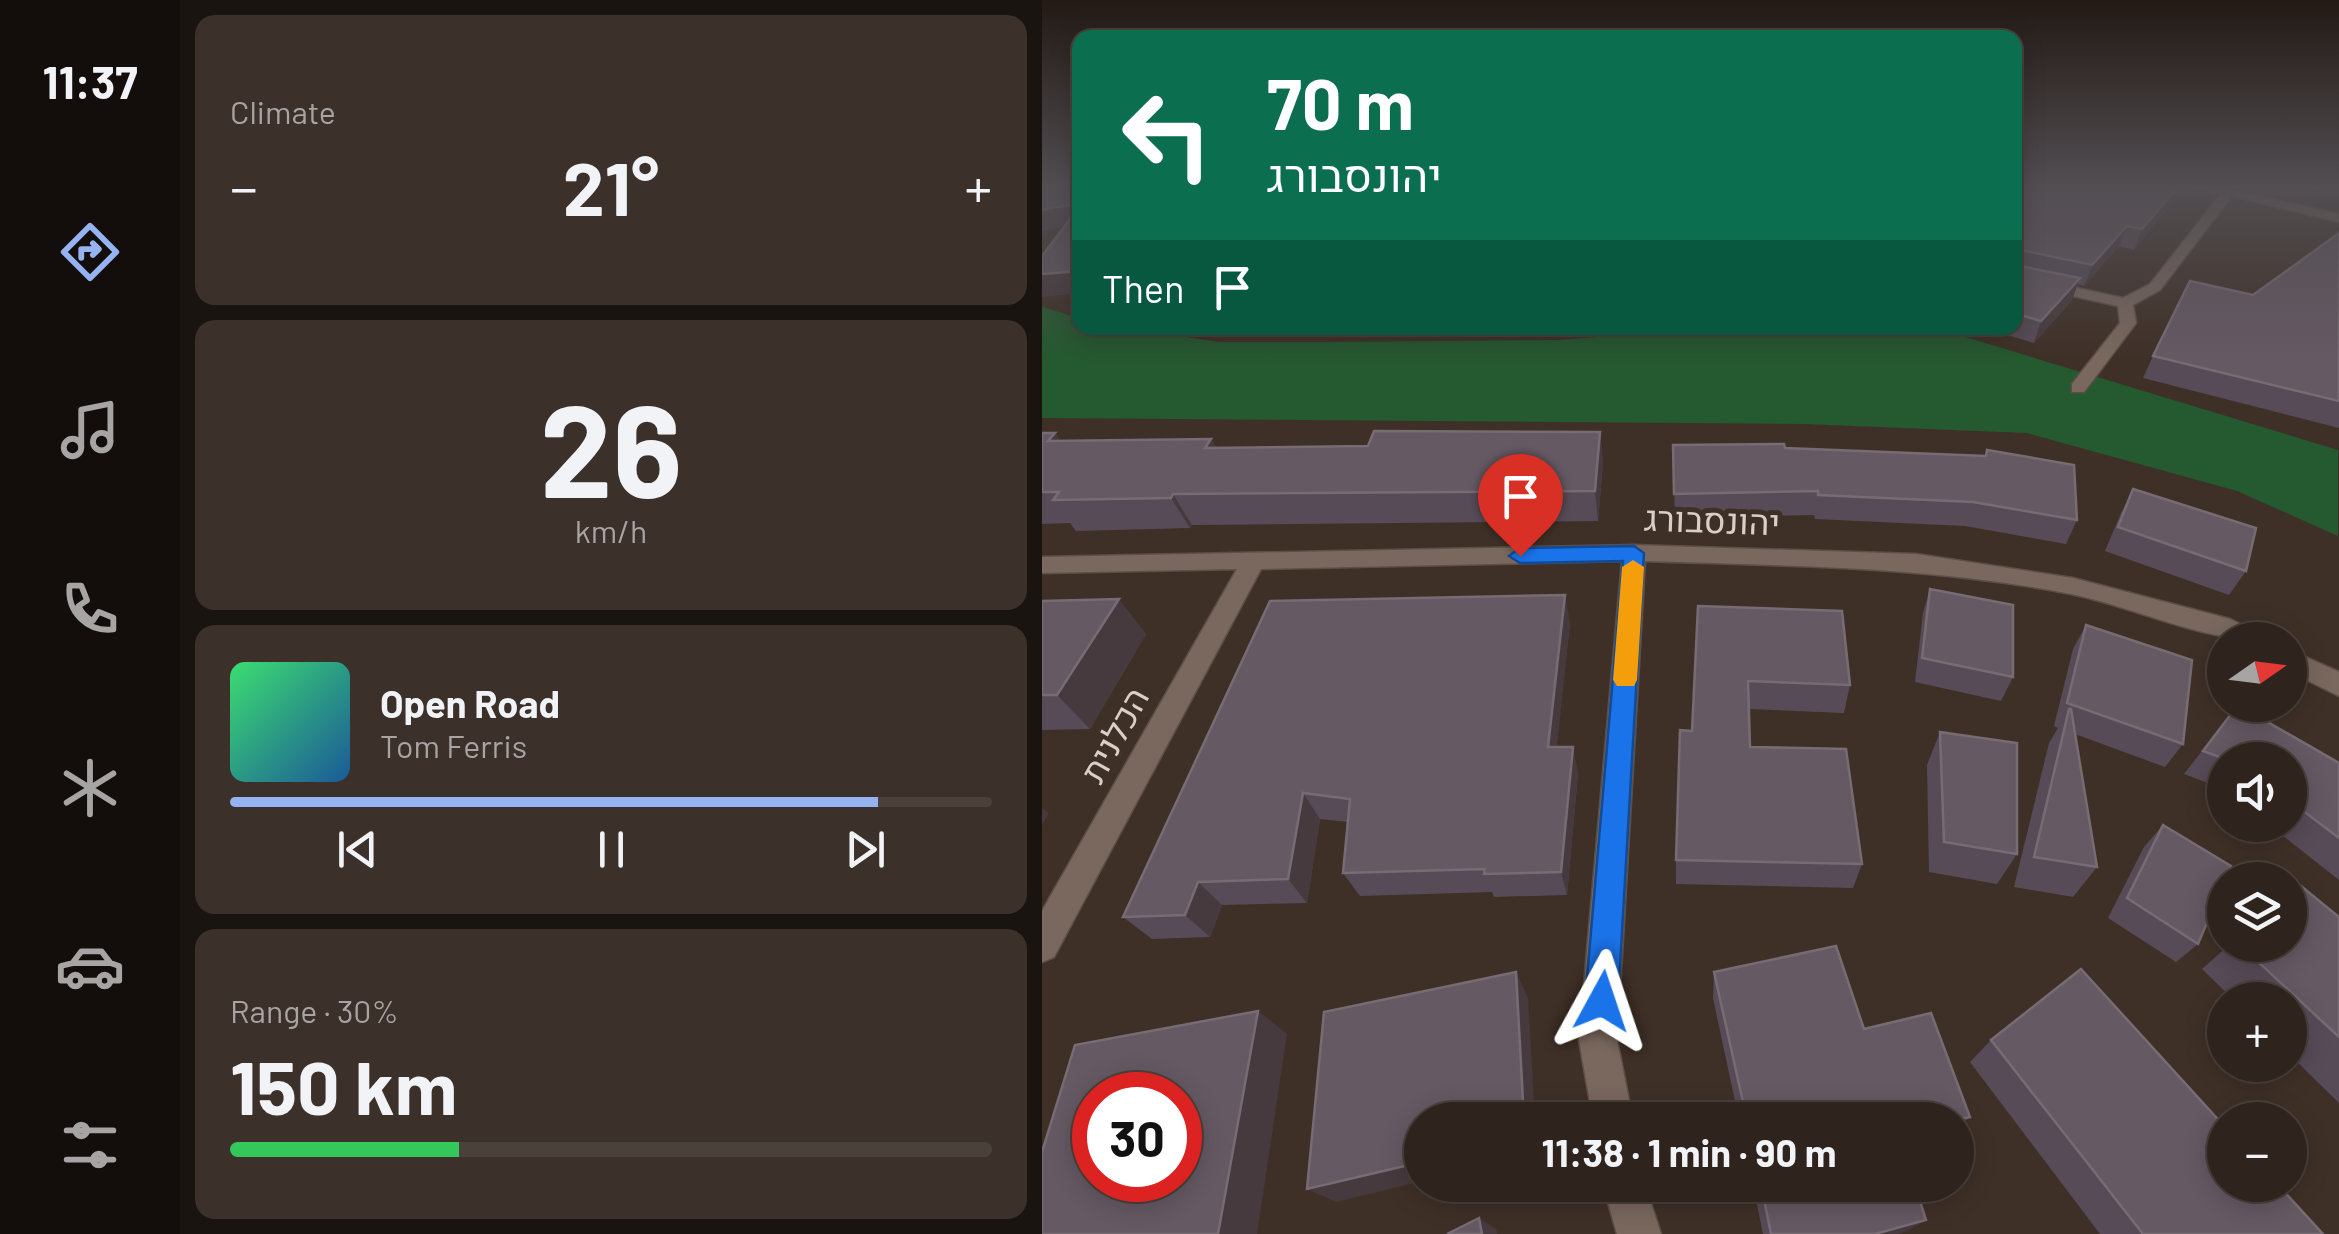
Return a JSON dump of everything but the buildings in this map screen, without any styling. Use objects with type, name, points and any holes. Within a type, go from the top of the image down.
[{"type":"street","points":[[2022,280],[2125,302],[2155,287],[2189,244]]},
{"type":"street","points":[[2078,388],[2128,323],[2125,302]]},
{"type":"street","points":[[1609,1102],[1598,1040],[1634,553]]},
{"type":"street","name":"יהונסבורג","points":[[1042,565],[1634,553],[1916,562],[2073,586],[2207,622]]},
{"type":"street","name":"הכלנית","points":[[1042,945],[1253,561]]},
{"type":"street","points":[[2307,669],[2338,685]]},
{"type":"street","points":[[1629,1202],[1639,1234]]},
{"type":"shaded area","points":[[1237,335],[1531,335],[1236,336]]},
{"type":"green space","points":[[1042,307],[1072,316],[1072,335],[1174,335],[1218,342],[1559,340],[1624,335],[1959,335],[2338,450],[2338,536],[2237,491],[2027,433],[1803,424],[1042,418]]},
{"type":"slow traffic","points":[[1625,680],[1633,567]]},
{"type":"route","points":[[1520,556],[1634,553],[1602,1001]]}]
